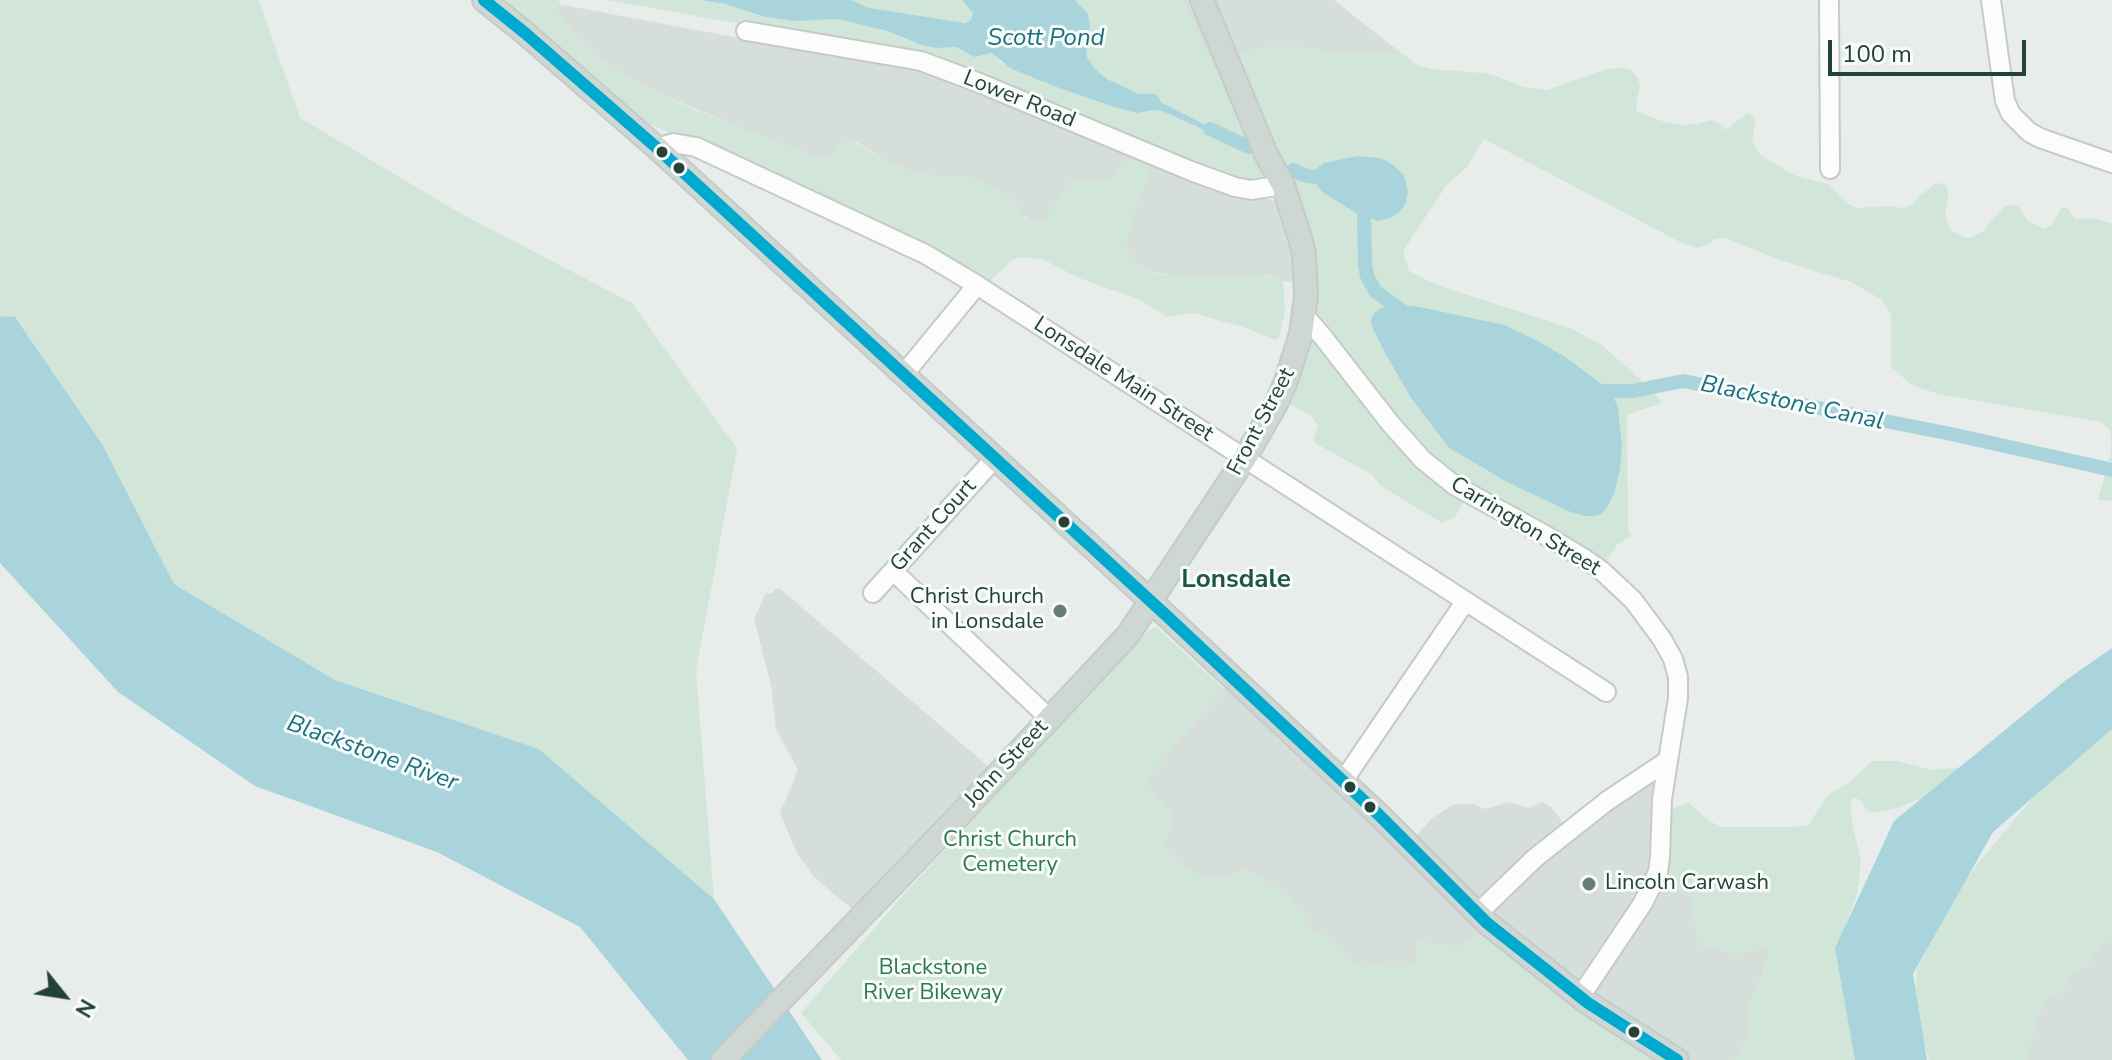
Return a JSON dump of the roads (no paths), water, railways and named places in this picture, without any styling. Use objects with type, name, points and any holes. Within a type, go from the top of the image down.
[{"type":"main road","points":[[484,0],[657,148],[904,374],[1343,781],[1477,914],[1580,997],[1677,1060]]},
{"type":"main road","name":"Front Street","points":[[1151,602],[1245,458],[1286,381],[1301,334],[1306,296],[1304,254],[1283,185],[1266,154],[1202,0]]},
{"type":"main road","name":"John Street","points":[[723,1060],[1128,635],[1151,602]]},
{"type":"street","points":[[1829,0],[1830,169]]},
{"type":"street","points":[[1991,0],[2005,101],[2011,114],[2019,124],[2040,138],[2112,163]]},
{"type":"street","name":"Lower Road","points":[[746,31],[921,61],[1235,187],[1251,190],[1283,185]]},
{"type":"street","name":"Lonsdale Main Street","points":[[657,148],[673,143],[696,147],[925,254],[1606,692]]},
{"type":"street","points":[[904,374],[977,285]]},
{"type":"street","name":"Carrington Street","points":[[1303,314],[1406,442],[1441,477],[1585,559],[1633,600],[1673,659],[1678,677],[1678,698],[1662,799],[1658,872],[1643,903],[1580,997]]},
{"type":"street","name":"Grant Court","points":[[873,593],[995,458]]},
{"type":"street","points":[[893,571],[1049,718]]},
{"type":"street","points":[[1343,781],[1465,602]]},
{"type":"street","points":[[1477,914],[1535,858],[1607,801],[1667,761]]},
{"type":"water","name":"Scott Pond","points":[[700,0],[851,0],[869,8],[965,23],[971,20],[973,13],[962,0],[1075,0],[1088,14],[1087,57],[1095,69],[1107,79],[1139,94],[1156,94],[1162,103],[1226,135],[1225,138],[1220,137],[1162,111],[1138,113],[1059,88],[1012,69],[991,53],[974,57],[956,47],[922,45],[886,31],[837,19],[794,21]]},
{"type":"water","points":[[1357,156],[1380,158],[1404,175],[1408,192],[1400,212],[1378,221],[1356,213],[1322,192],[1313,179],[1316,169],[1324,163]]},
{"type":"water","points":[[1394,305],[1415,306],[1505,325],[1567,358],[1611,391],[1618,407],[1622,446],[1615,491],[1607,508],[1600,515],[1593,516],[1568,511],[1507,482],[1449,448],[1411,398],[1372,327],[1374,313]]},
{"type":"water","name":"Blackstone River","points":[[0,316],[15,317],[102,444],[174,584],[335,680],[539,749],[714,899],[822,1060],[688,1060],[580,927],[437,852],[255,786],[118,692],[0,563]]},
{"type":"water","points":[[2112,648],[2112,729],[1993,832],[1913,974],[1927,1060],[1855,1060],[1835,948],[1894,821],[2066,680]]},
{"type":"waterway","name":"Blackstone Canal","points":[[1210,129],[1249,147]]},
{"type":"waterway","name":"Blackstone Canal","points":[[1293,170],[1307,176],[1334,179]]},
{"type":"waterway","name":"Blackstone Canal","points":[[1362,200],[1367,276],[1375,291],[1409,316]]},
{"type":"waterway","name":"Blackstone Canal","points":[[1595,390],[1633,391],[1683,381],[1951,434],[2112,470]]},
{"type":"place","name":"Christ Church in Lonsdale","points":[[1060,611]]},
{"type":"place","name":"Lincoln Carwash","points":[[1589,884]]},
{"type":"district","name":"Lonsdale","points":[[1236,581]]},
{"type":"park label","name":"Christ Church Cemetery","points":[[1010,854]]},
{"type":"park label","name":"Blackstone River Bikeway","points":[[933,982]]}]
